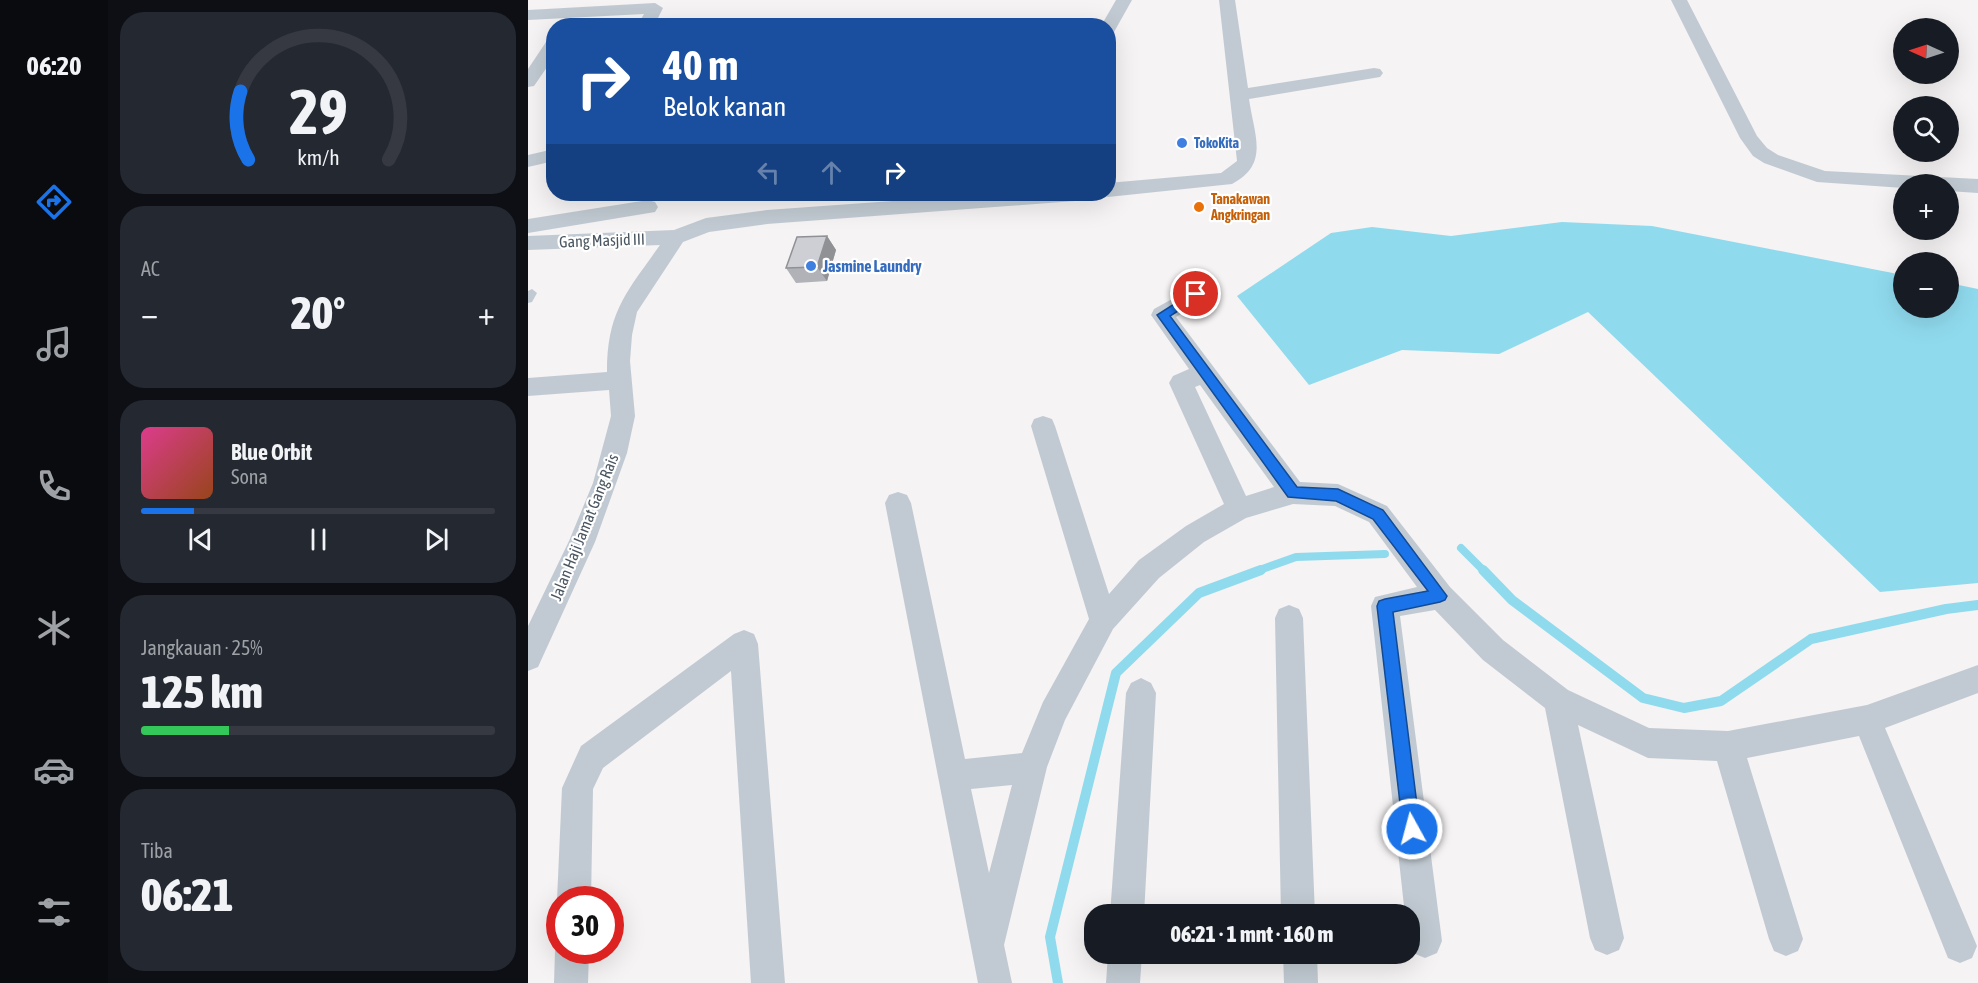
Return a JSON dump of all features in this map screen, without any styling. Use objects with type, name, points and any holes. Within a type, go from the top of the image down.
[{"type":"street","points":[[1114,18],[1124,0]]},
{"type":"street","points":[[1116,189],[1225,179],[1237,173],[1247,163],[1242,94],[1227,0]]},
{"type":"street","points":[[1679,0],[1749,138],[1760,152],[1771,159],[1824,177],[1978,186]]},
{"type":"street","points":[[577,18],[655,8],[649,18]]},
{"type":"street","points":[[528,15],[559,18]]},
{"type":"street","points":[[531,73],[546,53]]},
{"type":"street","points":[[1242,94],[1374,73]]},
{"type":"street","points":[[528,161],[546,158]]},
{"type":"street","points":[[676,237],[706,225],[770,207],[911,201]]},
{"type":"street","points":[[528,226],[648,207]]},
{"type":"street","name":"Gang Masjid III","points":[[528,243],[676,237]]},
{"type":"street","name":"Jalan Haji Jamat Gang Rais","points":[[528,657],[584,534],[615,451],[626,407],[620,380],[620,332],[627,310],[676,237]]},
{"type":"street","points":[[1196,294],[1162,315],[1293,493]]},
{"type":"street","points":[[1204,373],[1181,383],[1239,509]]},
{"type":"street","points":[[528,387],[620,380]]},
{"type":"street","points":[[1043,426],[1103,620]]},
{"type":"street","points":[[987,946],[1032,767],[1053,712],[1103,620],[1149,569],[1195,534],[1239,509],[1293,493],[1338,495],[1378,514],[1440,596],[1493,650],[1558,700],[1648,743],[1728,746],[1867,720],[1978,678]]},
{"type":"street","points":[[898,503],[994,983]]},
{"type":"street","points":[[1425,941],[1385,606],[1440,596]]},
{"type":"street","points":[[1289,618],[1298,904]]},
{"type":"street","points":[[574,886],[578,788],[592,758],[744,644],[768,983]]},
{"type":"street","points":[[1128,904],[1141,693]]},
{"type":"street","points":[[1558,700],[1607,938]]},
{"type":"street","points":[[1867,720],[1960,946]]},
{"type":"street","points":[[1728,746],[1786,939]]},
{"type":"street","points":[[953,776],[1032,767]]},
{"type":"street","points":[[571,983],[572,964]]},
{"type":"street","points":[[1123,983],[1124,964]]},
{"type":"street","points":[[1300,964],[1301,983]]},
{"type":"water","points":[[1562,222],[1652,226],[1893,273],[1893,318],[1959,318],[1959,285],[1978,289],[1978,583],[1880,592],[1588,312],[1499,354],[1402,350],[1309,385],[1237,296],[1331,233],[1372,227],[1451,236]]},
{"type":"building","points":[[827,236],[817,267],[786,268],[797,237]]},
{"type":"waterway","points":[[1461,548],[1483,570]]},
{"type":"waterway","points":[[1257,571],[1296,557],[1385,554]]},
{"type":"waterway","points":[[1058,983],[1050,937],[1116,673],[1199,593],[1261,570]]},
{"type":"waterway","points":[[1483,570],[1512,600],[1643,698],[1684,708],[1721,701],[1811,639],[1946,609],[1978,605]]},
{"type":"place","name":"TokoKita","points":[[1182,143]]},
{"type":"place","name":"Tanakawan Angkringan","points":[[1199,207]]},
{"type":"place","name":"Jasmine Laundry","points":[[811,266]]},
{"type":"route","points":[[1196,294],[1162,315],[1293,493],[1338,495],[1378,514],[1440,596],[1385,606],[1412,829]]}]
